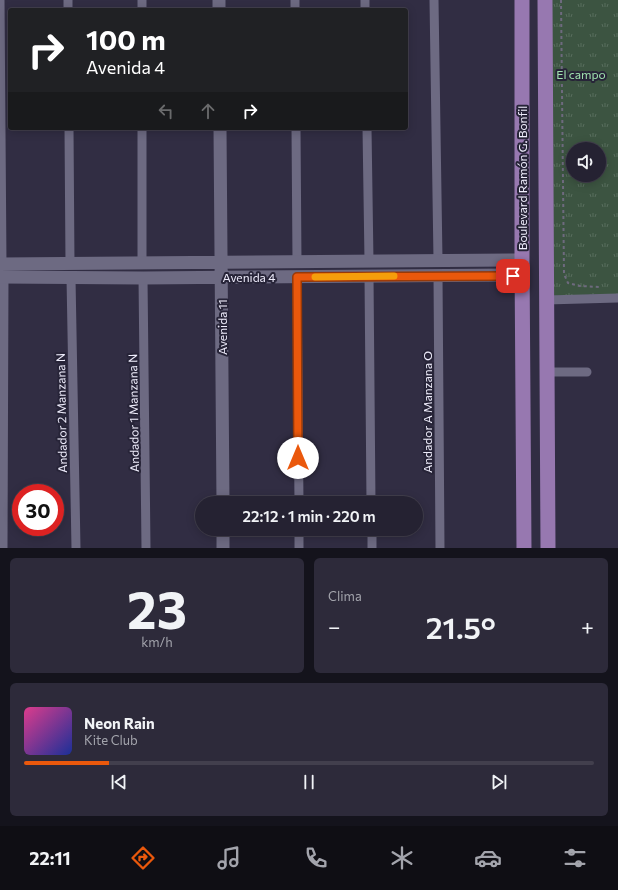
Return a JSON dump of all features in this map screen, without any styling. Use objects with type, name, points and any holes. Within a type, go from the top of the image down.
[{"type":"main road","name":"Boulevard Ramón G. Bonfil","points":[[522,0],[524,548]]},
{"type":"main road","name":"Boulevard Ramón G. Bonfil","points":[[545,0],[548,548]]},
{"type":"main road","points":[[524,527],[548,527]]},
{"type":"street","points":[[0,0],[3,548]]},
{"type":"street","points":[[434,0],[438,260]]},
{"type":"street","points":[[69,130],[70,263]]},
{"type":"street","points":[[142,130],[142,263]]},
{"type":"street","name":"Avenida 11","points":[[220,130],[223,496]]},
{"type":"street","points":[[296,130],[297,262]]},
{"type":"street","points":[[367,130],[369,261]]},
{"type":"street","points":[[502,260],[503,276]]},
{"type":"street","name":"Avenida 4","points":[[2,271],[70,263],[522,260]]},
{"type":"street","points":[[194,262],[195,277]]},
{"type":"street","points":[[244,262],[244,278]]},
{"type":"street","name":"Avenida 4","points":[[2,271],[71,278],[523,275]]},
{"type":"street","points":[[369,276],[371,496]]},
{"type":"street","name":"Andador A Manzana O","points":[[438,276],[440,548]]},
{"type":"street","points":[[297,277],[299,496]]},
{"type":"street","name":"Andador 2 Manzana N","points":[[71,278],[76,548]]},
{"type":"street","name":"Andador 1 Manzana N","points":[[143,278],[146,548]]},
{"type":"street","points":[[546,300],[618,298]]},
{"type":"street","points":[[547,372],[587,372]]},
{"type":"street","points":[[223,536],[223,548]]},
{"type":"street","points":[[299,536],[299,548]]},
{"type":"street","points":[[372,536],[372,548]]},
{"type":"path","points":[[561,0],[564,274],[568,283],[580,286],[605,288]]},
{"type":"green space","name":"El campo","points":[[542,0],[618,0],[618,294],[545,296]]},
{"type":"slow traffic","points":[[315,277],[394,276]]},
{"type":"route","points":[[298,458],[297,277],[513,276]]}]
